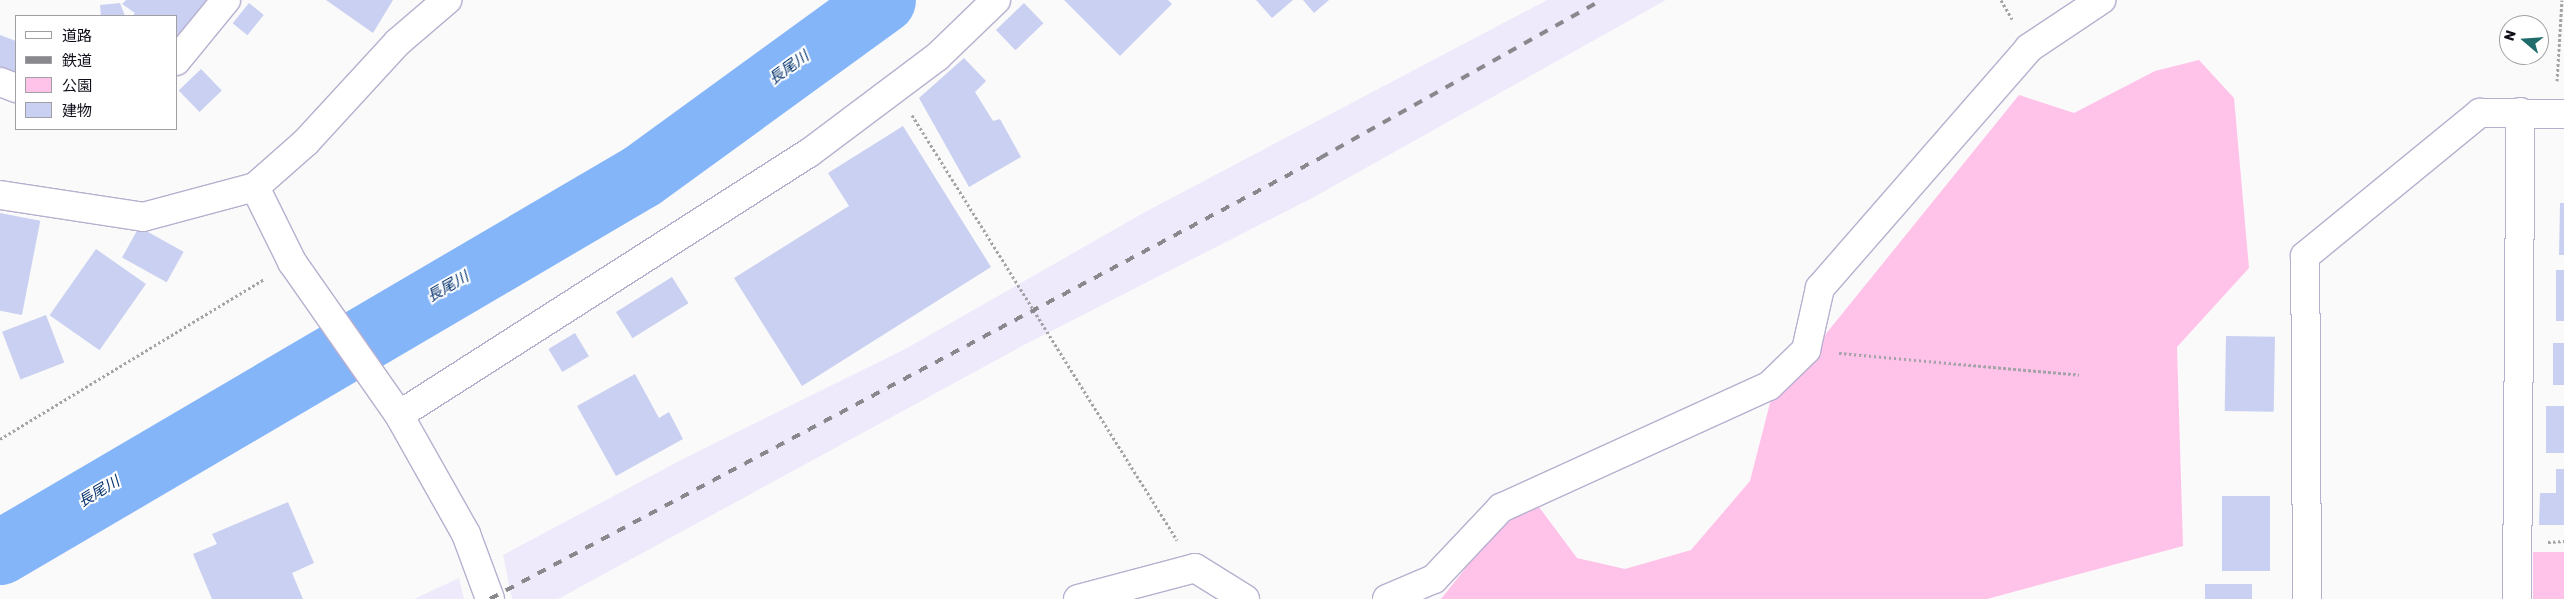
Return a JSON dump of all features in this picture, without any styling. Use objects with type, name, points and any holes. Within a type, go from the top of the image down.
[{"type":"street","points":[[178,59],[226,0]]},
{"type":"street","points":[[0,196],[143,217],[255,187],[306,142],[398,42],[447,0]]},
{"type":"street","points":[[399,415],[809,153],[937,56],[996,0]]},
{"type":"street","points":[[1387,599],[1434,579],[1501,508],[1768,386],[1806,350],[1820,288],[2030,48],[2101,0]]},
{"type":"street","points":[[0,82],[15,88]]},
{"type":"street","points":[[2517,599],[2520,112]]},
{"type":"street","points":[[2307,599],[2305,256],[2480,113],[2560,114]]},
{"type":"street","points":[[255,187],[292,262],[399,415],[466,534],[490,599]]},
{"type":"street","points":[[1078,599],[1195,568],[1245,599]]},
{"type":"path","points":[[2560,114],[2562,0]]},
{"type":"path","points":[[894,87],[982,219],[1031,311],[1195,568]]},
{"type":"path","points":[[0,439],[292,262]]},
{"type":"path","points":[[1806,350],[2079,375]]},
{"type":"shaded area","points":[[1547,0],[1666,0],[1314,197],[1022,346],[558,599],[512,599],[503,555],[683,459],[907,348],[1145,212]]},
{"type":"shaded area","points":[[459,578],[464,599],[414,599]]},
{"type":"green space","points":[[2199,60],[2234,98],[2249,268],[2177,347],[2183,546],[1987,599],[1441,599],[1507,516],[1536,503],[1577,558],[1625,569],[1691,550],[1750,481],[1770,403],[2019,95],[2074,113],[2155,71]]},
{"type":"green space","points":[[2533,552],[2564,552],[2564,599],[2533,599]]},
{"type":"building","points":[[126,0],[216,0],[178,46],[178,15],[133,15],[135,13],[122,4]]},
{"type":"building","points":[[326,0],[393,0],[373,33]]},
{"type":"building","points":[[1064,0],[1168,0],[1172,4],[1120,56]]},
{"type":"building","points":[[1256,0],[1293,0],[1272,18]]},
{"type":"building","points":[[1303,0],[1329,0],[1314,13]]},
{"type":"building","points":[[120,3],[125,15],[101,15],[100,5]]},
{"type":"building","points":[[249,3],[264,15],[247,35],[233,23]]},
{"type":"building","points":[[1024,3],[1043,23],[1015,50],[996,30]]},
{"type":"building","points":[[0,35],[15,41],[15,72],[0,67]]},
{"type":"building","points":[[964,58],[986,81],[975,92],[993,121],[1000,119],[1021,157],[969,187],[919,98]]},
{"type":"building","points":[[201,69],[222,91],[200,112],[179,91]]},
{"type":"building","points":[[903,126],[991,267],[802,386],[734,278],[849,206],[828,173]]},
{"type":"building","points":[[2560,203],[2564,203],[2564,255],[2559,255]]},
{"type":"building","points":[[0,213],[40,221],[22,315],[0,311]]},
{"type":"building","points":[[139,227],[184,252],[167,282],[122,258]]},
{"type":"building","points":[[96,249],[146,284],[100,350],[50,315]]},
{"type":"building","points":[[2556,270],[2564,270],[2564,321],[2556,321]]},
{"type":"building","points":[[672,277],[688,303],[632,338],[616,312]]},
{"type":"building","points":[[46,315],[64,363],[20,379],[2,332]]},
{"type":"building","points":[[575,333],[589,356],[562,372],[548,349]]},
{"type":"building","points":[[2226,336],[2275,337],[2274,412],[2225,411]]},
{"type":"building","points":[[2553,343],[2564,343],[2564,385],[2553,385]]},
{"type":"building","points":[[635,374],[659,418],[669,412],[683,439],[616,476],[577,406]]},
{"type":"building","points":[[2546,406],[2564,406],[2564,453],[2546,453]]},
{"type":"building","points":[[2556,469],[2564,469],[2564,525],[2539,525],[2540,493],[2556,493]]},
{"type":"building","points":[[2222,496],[2270,496],[2270,571],[2222,571]]},
{"type":"building","points":[[288,502],[314,563],[292,573],[303,599],[212,599],[193,554],[217,544],[212,534]]},
{"type":"building","points":[[2205,584],[2252,584],[2252,599],[2205,599]]},
{"type":"waterway","name":"長尾川","points":[[0,552],[641,176],[883,0]]},
{"type":"railway","points":[[490,599],[1320,158],[1601,0]]}]
